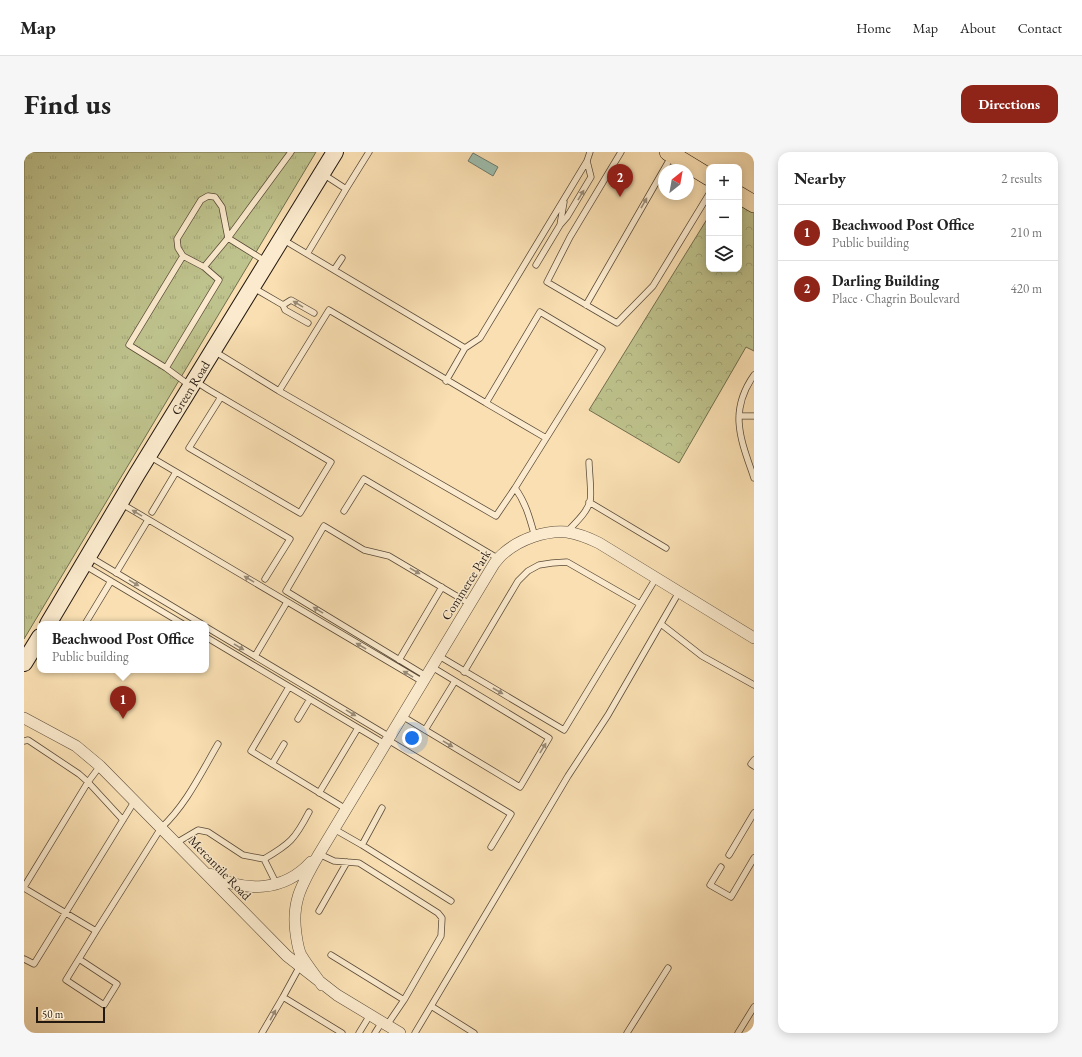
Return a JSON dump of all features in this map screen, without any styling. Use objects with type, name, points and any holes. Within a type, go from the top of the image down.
[{"type":"main road","name":"Green Road","points":[[50,621],[149,455],[335,152]]},
{"type":"main road","points":[[670,153],[706,175]]},
{"type":"main road","points":[[742,197],[754,204]]},
{"type":"main road","points":[[24,664],[37,642]]},
{"type":"street","name":"Commerce Park","points":[[370,1015],[322,985],[302,962],[296,940],[294,922],[295,905],[301,886],[319,854],[498,558],[503,553],[516,544],[553,532],[567,532],[585,536],[599,543],[754,638]]},
{"type":"street","name":"Mercantile Road","points":[[24,718],[76,746],[100,766],[282,951],[302,962]]},
{"type":"street","name":"Commerce Park","points":[[201,869],[220,880],[234,885],[249,887],[265,886],[296,875],[319,854]]},
{"type":"street","points":[[370,1015],[400,1033]]},
{"type":"lane","points":[[204,267],[228,238],[291,152]]},
{"type":"lane","points":[[307,254],[369,152]]},
{"type":"lane","points":[[446,381],[465,348],[480,338],[564,199],[587,160],[590,152]]},
{"type":"lane","points":[[621,152],[557,260],[547,282],[617,323],[653,286],[706,199]]},
{"type":"lane","points":[[586,305],[625,237],[670,153]]},
{"type":"lane","points":[[536,264],[591,177],[587,160]]},
{"type":"lane","points":[[322,174],[346,189]]},
{"type":"lane","points":[[166,368],[219,280],[204,267],[183,256],[178,248],[177,239],[201,200],[208,196],[215,197],[222,207],[228,238],[267,263]]},
{"type":"lane","points":[[560,225],[564,199]]},
{"type":"lane","points":[[282,238],[465,348]]},
{"type":"lane","points":[[183,256],[129,345],[193,384],[221,396],[331,462],[300,513],[189,448],[221,396]]},
{"type":"lane","points":[[334,270],[342,258]]},
{"type":"lane","points":[[252,287],[308,323]]},
{"type":"lane","points":[[282,305],[291,300],[314,313]]},
{"type":"lane","points":[[280,391],[329,310],[446,381],[546,438]]},
{"type":"lane","points":[[213,351],[496,516],[602,349],[540,312],[486,403]]},
{"type":"lane","points":[[754,375],[742,398],[738,423],[754,478]]},
{"type":"lane","points":[[739,416],[754,416]]},
{"type":"lane","points":[[149,455],[290,539],[265,579]]},
{"type":"lane","points":[[567,532],[582,516],[590,499],[589,462]]},
{"type":"lane","points":[[152,512],[176,472]]},
{"type":"lane","points":[[344,512],[364,479],[498,558]]},
{"type":"lane","points":[[515,488],[522,497],[527,508],[535,537]]},
{"type":"lane","points":[[589,502],[666,548]]},
{"type":"lane","points":[[120,503],[287,602],[427,675],[455,681],[549,738],[520,787],[402,716]]},
{"type":"lane","points":[[116,573],[148,520]]},
{"type":"lane","points":[[427,675],[399,660],[286,591],[324,526],[364,550],[389,556],[470,604]]},
{"type":"lane","points":[[86,560],[116,573],[197,621]]},
{"type":"lane","points":[[86,560],[111,581],[178,621]]},
{"type":"lane","points":[[464,672],[518,580],[528,571],[539,565],[552,562],[567,562],[640,604]]},
{"type":"lane","points":[[439,656],[564,730],[656,578]]},
{"type":"lane","points":[[87,621],[111,581]]},
{"type":"lane","points":[[399,660],[442,587]]},
{"type":"lane","points":[[415,1033],[564,783],[608,715],[679,592]]},
{"type":"lane","points":[[255,656],[287,602]]},
{"type":"lane","points":[[661,624],[702,656],[754,685]]},
{"type":"lane","points":[[209,629],[388,740],[511,814],[491,847]]},
{"type":"lane","points":[[209,639],[358,728],[388,740]]},
{"type":"lane","points":[[425,730],[455,681]]},
{"type":"lane","points":[[289,687],[251,751],[346,809]]},
{"type":"lane","points":[[298,719],[310,699]]},
{"type":"lane","points":[[319,793],[358,728]]},
{"type":"lane","points":[[24,741],[28,740],[79,774],[123,820]]},
{"type":"lane","points":[[79,960],[117,984],[104,1005],[66,980],[161,828],[173,817],[184,802],[218,744]]},
{"type":"lane","points":[[272,764],[284,744]]},
{"type":"lane","points":[[754,760],[751,764],[754,766]]},
{"type":"lane","points":[[96,931],[24,887],[88,782],[100,766]]},
{"type":"lane","points":[[24,959],[34,964],[67,913],[134,802]]},
{"type":"lane","points":[[362,845],[382,808]]},
{"type":"lane","points":[[176,843],[198,830],[208,832],[243,855],[264,858],[286,846],[299,832],[309,812]]},
{"type":"lane","points":[[729,855],[754,813]]},
{"type":"lane","points":[[334,829],[451,901]]},
{"type":"lane","points":[[319,854],[334,860],[359,863],[438,913],[442,918],[441,936],[404,1000],[375,1033]]},
{"type":"lane","points":[[264,858],[276,883]]},
{"type":"lane","points":[[721,867],[710,885],[731,897],[754,858]]},
{"type":"lane","points":[[319,911],[347,862]]},
{"type":"lane","points":[[331,955],[404,1000]]},
{"type":"lane","points":[[262,1033],[302,962]]},
{"type":"lane","points":[[628,1033],[668,968]]},
{"type":"lane","points":[[282,997],[342,1033]]},
{"type":"lane","points":[[431,1006],[474,1033]]},
{"type":"lane","points":[[738,1033],[754,1007]]},
{"type":"lane","points":[[359,1033],[370,1015]]},
{"type":"green space","points":[[24,152],[316,152],[24,639]]},
{"type":"green space","points":[[742,197],[754,204],[754,351],[746,347],[679,463],[589,410],[706,221],[706,272],[742,272]]},
{"type":"shaded area","points":[[473,153],[498,167],[493,176],[468,161]]},
{"type":"place","name":"Darling Building","points":[[620,197]]},
{"type":"place","name":"Beachwood Post Office","points":[[123,719]]}]
